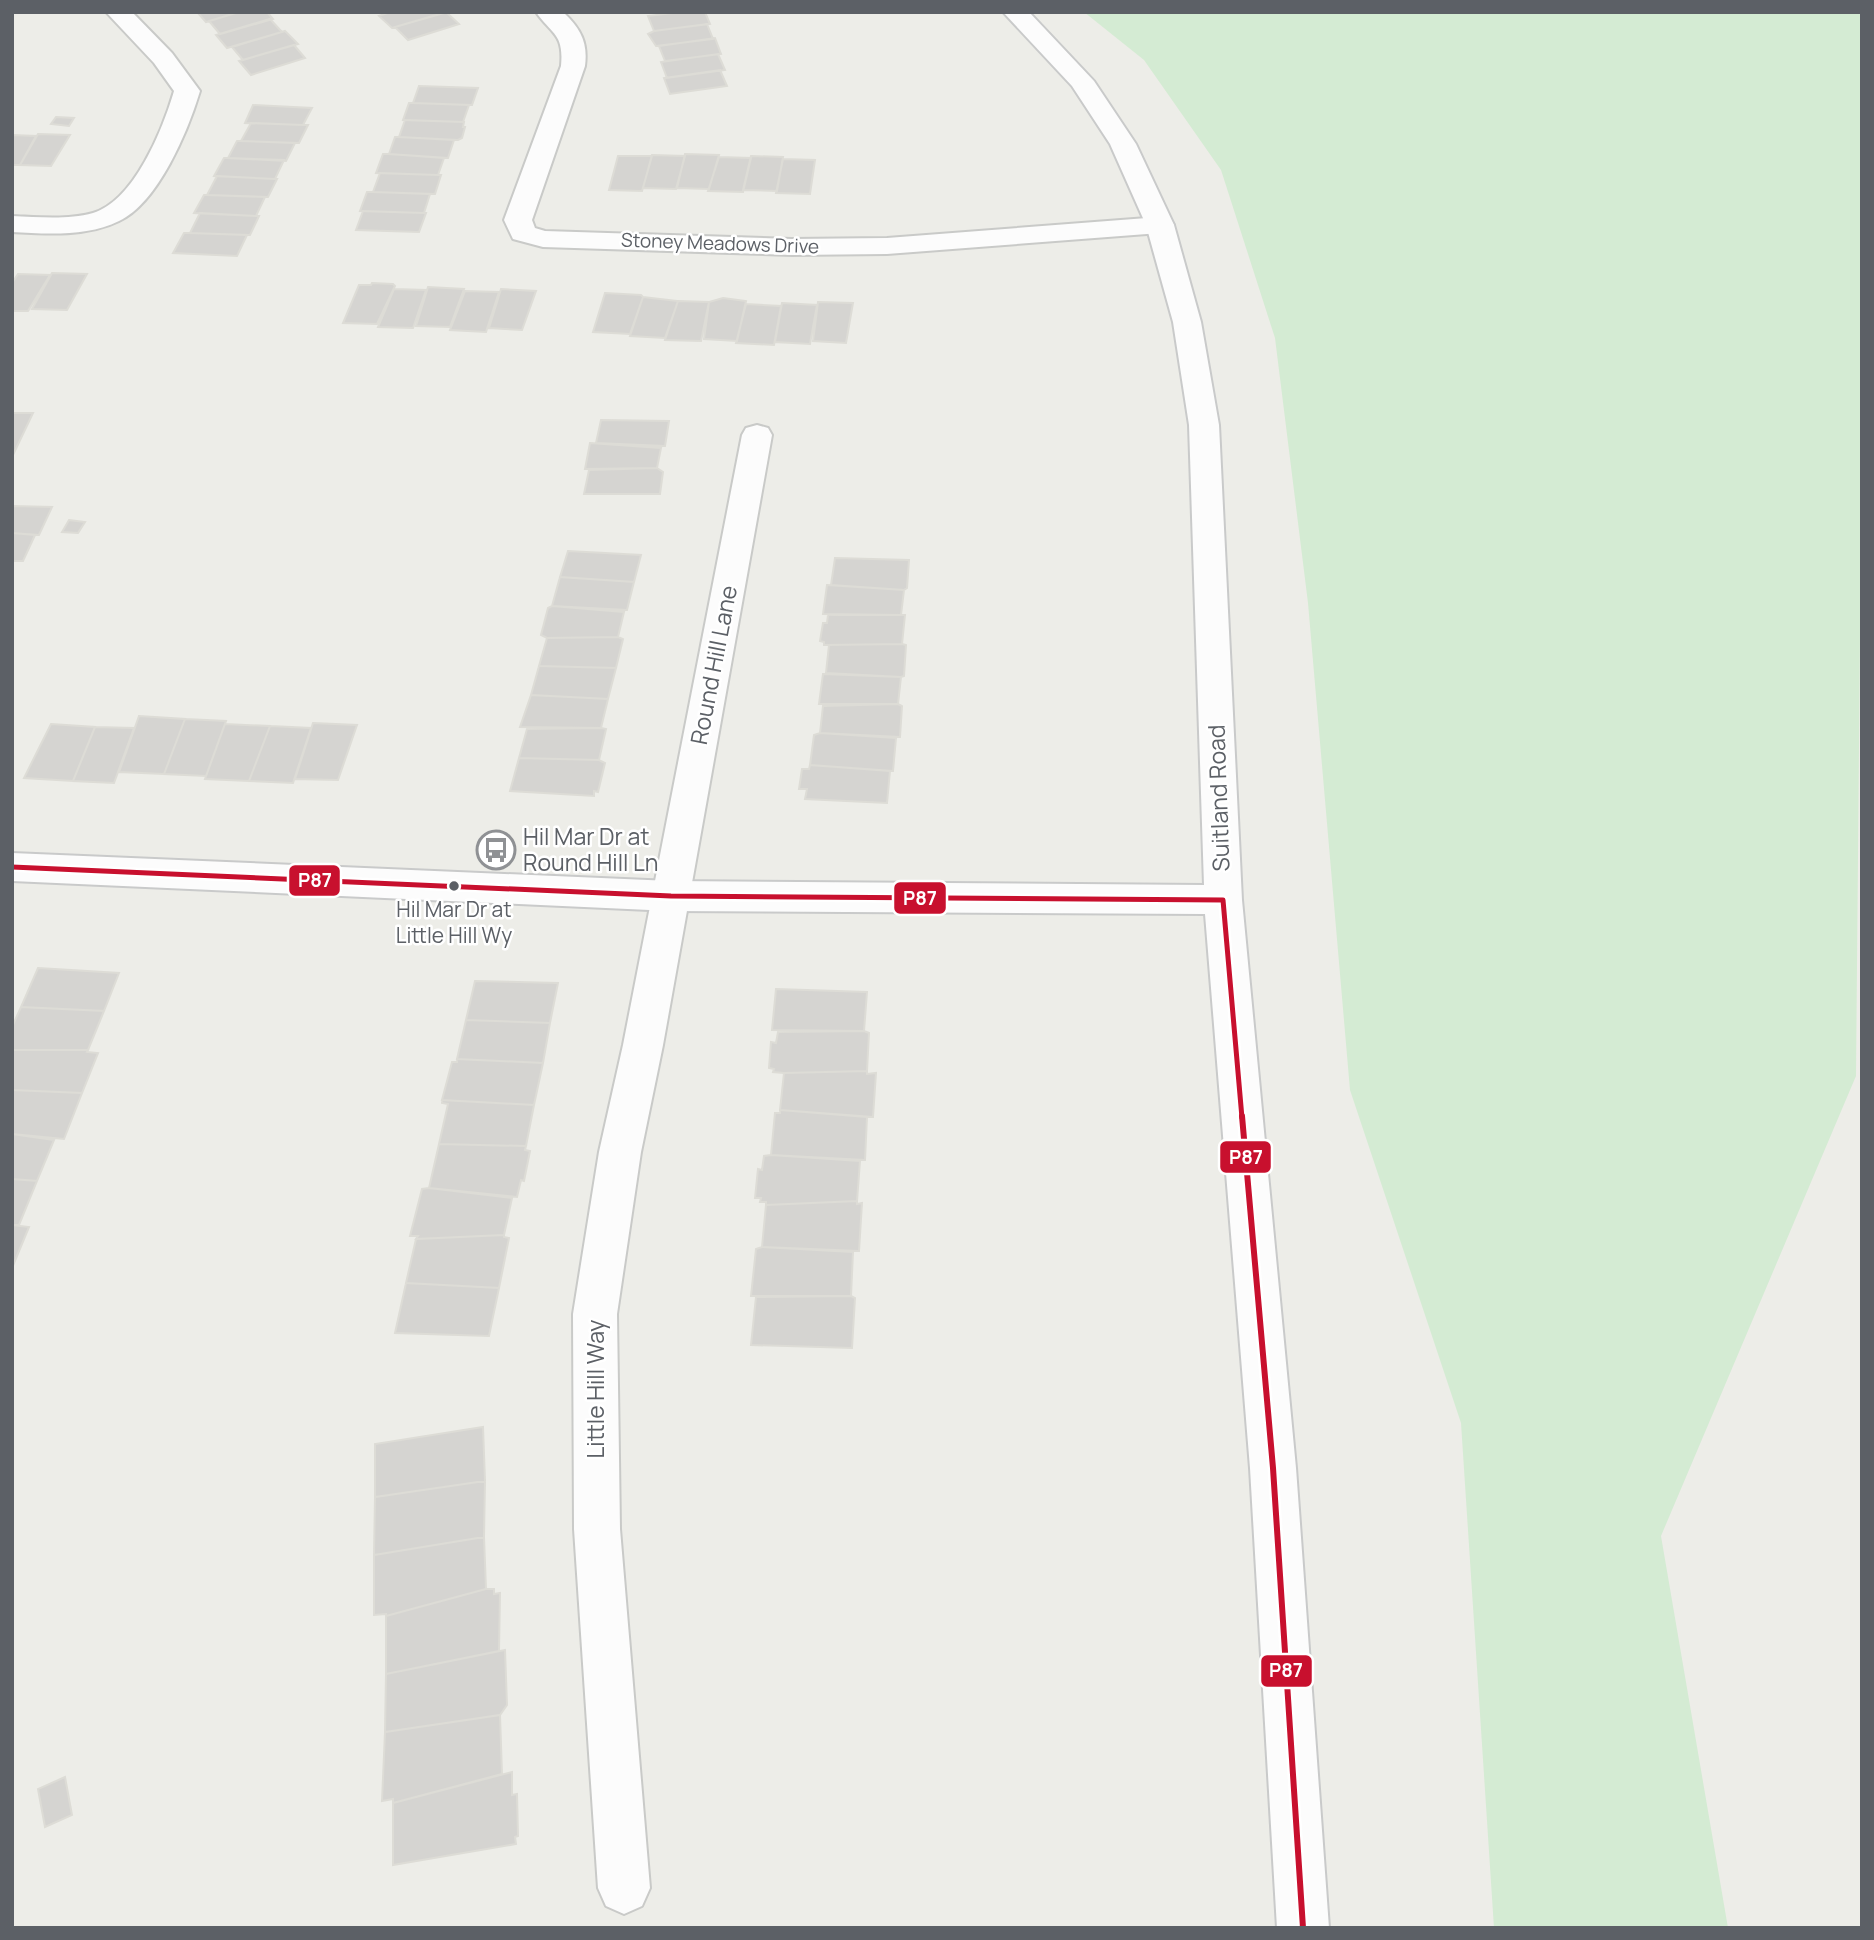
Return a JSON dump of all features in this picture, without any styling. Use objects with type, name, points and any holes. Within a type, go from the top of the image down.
[{"type":"street","points":[[12,224],[88,222],[113,214],[129,199],[164,149],[181,115],[187,91],[163,58],[118,12]]},
{"type":"street","name":"Stoney Meadows Drive","points":[[548,12],[572,37],[576,49],[573,66],[517,220],[523,233],[543,239],[792,247],[887,246],[1160,225]]},
{"type":"street","name":"Suitland Road","points":[[1015,12],[1082,81],[1124,144],[1160,225],[1187,323],[1204,425],[1223,900],[1273,1468],[1303,1928]]},
{"type":"street","name":"Round Hill Lane","points":[[671,896],[757,435]]},
{"type":"street","points":[[12,867],[671,896],[1223,900]]},
{"type":"street","name":"Little Hill Way","points":[[624,1888],[597,1529],[595,1314],[620,1152],[671,896]]},
{"type":"green space","points":[[1084,12],[1862,12],[1862,419],[1856,1076],[1661,1536],[1728,1928],[1494,1928],[1461,1423],[1350,1090],[1308,603],[1275,338],[1221,170],[1144,60]]},
{"type":"building","points":[[197,12],[239,12],[206,22]]},
{"type":"building","points":[[239,12],[267,12],[273,19],[220,34],[209,21]]},
{"type":"building","points":[[390,12],[444,13],[392,28],[379,16]]},
{"type":"building","points":[[446,12],[459,24],[408,40],[395,27]]},
{"type":"building","points":[[705,12],[710,24],[654,31],[648,16]]},
{"type":"building","points":[[270,19],[282,32],[227,48],[216,35]]},
{"type":"building","points":[[707,24],[713,39],[656,46],[648,34],[654,31]]},
{"type":"building","points":[[285,31],[298,44],[243,60],[232,47]]},
{"type":"building","points":[[715,38],[721,54],[665,61],[659,46]]},
{"type":"building","points":[[294,45],[305,58],[251,75],[239,61]]},
{"type":"building","points":[[718,54],[725,70],[667,78],[661,62]]},
{"type":"building","points":[[720,70],[727,86],[670,94],[664,78]]},
{"type":"building","points":[[419,86],[478,88],[472,105],[413,103]]},
{"type":"building","points":[[409,103],[469,105],[463,122],[403,120]]},
{"type":"building","points":[[253,105],[312,108],[303,125],[245,123]]},
{"type":"building","points":[[56,117],[74,118],[69,126],[51,124]]},
{"type":"building","points":[[405,120],[464,122],[465,127],[462,138],[458,140],[399,137]]},
{"type":"building","points":[[251,123],[308,125],[299,143],[241,141]]},
{"type":"building","points":[[38,134],[70,135],[51,166],[20,165]]},
{"type":"building","points":[[12,135],[36,136],[20,165],[12,165]]},
{"type":"building","points":[[395,137],[454,140],[448,158],[389,154]]},
{"type":"building","points":[[237,141],[295,143],[286,161],[228,158]]},
{"type":"building","points":[[383,154],[444,158],[438,175],[376,173]]},
{"type":"building","points":[[685,154],[719,155],[709,189],[677,188]]},
{"type":"building","points":[[652,155],[685,156],[676,189],[643,188]]},
{"type":"building","points":[[618,156],[652,156],[642,191],[609,190]]},
{"type":"building","points":[[751,156],[783,157],[777,191],[743,190]]},
{"type":"building","points":[[719,157],[751,158],[743,192],[708,191]]},
{"type":"building","points":[[224,158],[284,160],[275,179],[214,176]]},
{"type":"building","points":[[783,159],[815,160],[810,194],[776,193]]},
{"type":"building","points":[[380,173],[441,175],[435,194],[373,192]]},
{"type":"building","points":[[217,176],[277,179],[268,197],[207,195]]},
{"type":"building","points":[[367,192],[430,194],[424,213],[360,211]]},
{"type":"building","points":[[204,195],[265,197],[256,216],[194,213]]},
{"type":"building","points":[[363,211],[426,213],[419,232],[356,230]]},
{"type":"building","points":[[200,213],[259,216],[250,235],[190,233]]},
{"type":"building","points":[[184,233],[247,235],[237,256],[173,253]]},
{"type":"building","points":[[52,273],[87,274],[67,310],[32,309]]},
{"type":"building","points":[[18,274],[50,275],[28,311],[12,311],[12,283]]},
{"type":"building","points":[[372,283],[395,286],[377,324],[343,323],[359,285]]},
{"type":"building","points":[[428,287],[464,289],[450,327],[416,326]]},
{"type":"building","points":[[394,289],[426,290],[413,328],[378,327]]},
{"type":"building","points":[[501,289],[536,291],[522,330],[489,328]]},
{"type":"building","points":[[465,291],[499,292],[486,332],[450,330]]},
{"type":"building","points":[[605,293],[643,297],[630,334],[593,332]]},
{"type":"building","points":[[643,297],[678,301],[665,338],[630,336]]},
{"type":"building","points":[[723,298],[746,301],[737,341],[704,339],[709,302]]},
{"type":"building","points":[[678,301],[709,302],[701,341],[665,340]]},
{"type":"building","points":[[818,302],[853,303],[846,343],[813,341]]},
{"type":"building","points":[[782,303],[817,305],[810,344],[775,342]]},
{"type":"building","points":[[746,304],[781,306],[774,345],[736,343]]},
{"type":"building","points":[[12,413],[33,413],[13,455],[12,455]]},
{"type":"building","points":[[601,420],[669,421],[665,446],[596,443]]},
{"type":"building","points":[[590,443],[661,448],[657,468],[585,469]]},
{"type":"building","points":[[657,468],[663,472],[660,494],[584,494],[589,470]]},
{"type":"building","points":[[12,506],[52,507],[39,535],[12,533]]},
{"type":"building","points":[[69,520],[85,522],[78,533],[62,532]]},
{"type":"building","points":[[12,533],[35,535],[23,561],[12,561]]},
{"type":"building","points":[[568,551],[641,555],[634,582],[560,577]]},
{"type":"building","points":[[835,558],[909,560],[907,588],[904,590],[831,585]]},
{"type":"building","points":[[560,577],[634,582],[627,610],[552,606]]},
{"type":"building","points":[[827,585],[904,590],[901,615],[823,614]]},
{"type":"building","points":[[552,606],[624,612],[618,637],[547,638],[541,635],[548,608]]},
{"type":"building","points":[[828,615],[905,615],[902,644],[824,645],[824,642],[820,641],[823,623],[827,623]]},
{"type":"building","points":[[547,638],[623,639],[616,668],[539,666]]},
{"type":"building","points":[[829,645],[906,645],[904,676],[826,673]]},
{"type":"building","points":[[539,666],[616,668],[608,699],[531,695]]},
{"type":"building","points":[[823,674],[901,677],[898,704],[819,704]]},
{"type":"building","points":[[531,695],[608,699],[601,728],[520,727]]},
{"type":"building","points":[[823,706],[902,706],[900,737],[820,733]]},
{"type":"building","points":[[139,716],[185,719],[164,774],[119,772]]},
{"type":"building","points":[[185,719],[226,721],[206,776],[164,774]]},
{"type":"building","points":[[313,723],[357,725],[338,780],[295,779]]},
{"type":"building","points":[[51,724],[95,727],[73,781],[24,778]]},
{"type":"building","points":[[225,724],[270,726],[249,781],[205,779]]},
{"type":"building","points":[[270,726],[311,728],[293,783],[249,781]]},
{"type":"building","points":[[95,727],[134,728],[114,783],[73,781]]},
{"type":"building","points":[[527,729],[606,729],[599,760],[519,758]]},
{"type":"building","points":[[820,733],[896,738],[893,771],[810,765],[814,735]]},
{"type":"building","points":[[519,758],[599,760],[605,763],[598,792],[594,791],[594,796],[510,791]]},
{"type":"building","points":[[810,765],[890,771],[887,803],[805,799],[807,789],[799,789],[802,769],[809,769]]},
{"type":"building","points":[[38,968],[119,973],[104,1011],[21,1007]]},
{"type":"building","points":[[475,981],[558,983],[550,1023],[466,1020]]},
{"type":"building","points":[[776,989],[867,992],[864,1031],[772,1030]]},
{"type":"building","points":[[21,1007],[104,1011],[88,1050],[13,1050],[12,1027]]},
{"type":"building","points":[[466,1020],[550,1023],[543,1063],[457,1059]]},
{"type":"building","points":[[778,1032],[869,1033],[867,1071],[784,1073],[773,1072],[774,1069],[769,1068],[771,1042],[776,1043]]},
{"type":"building","points":[[13,1050],[88,1050],[87,1052],[98,1053],[82,1093],[12,1090]]},
{"type":"building","points":[[457,1059],[543,1063],[534,1105],[442,1100],[452,1062],[457,1062]]},
{"type":"building","points":[[867,1071],[867,1074],[876,1073],[873,1117],[780,1110],[784,1073]]},
{"type":"building","points":[[12,1090],[82,1093],[64,1139],[12,1134]]},
{"type":"building","points":[[442,1100],[534,1105],[526,1146],[439,1144],[448,1104],[442,1103]]},
{"type":"building","points":[[780,1110],[867,1117],[865,1160],[771,1155],[775,1113],[780,1113]]},
{"type":"building","points":[[12,1134],[54,1140],[37,1181],[12,1179]]},
{"type":"building","points":[[439,1144],[526,1146],[525,1150],[530,1151],[524,1181],[521,1180],[517,1197],[429,1188]]},
{"type":"building","points":[[764,1156],[860,1161],[857,1201],[766,1205],[766,1202],[760,1202],[761,1198],[755,1198],[758,1169],[762,1170]]},
{"type":"building","points":[[12,1179],[37,1181],[19,1225],[12,1225]]},
{"type":"building","points":[[422,1189],[512,1198],[504,1235],[416,1239],[418,1236],[410,1236]]},
{"type":"building","points":[[857,1201],[857,1204],[862,1203],[859,1251],[762,1247],[766,1205]]},
{"type":"building","points":[[12,1225],[29,1227],[12,1268]]},
{"type":"building","points":[[504,1235],[509,1238],[499,1288],[406,1283],[416,1239]]},
{"type":"building","points":[[762,1247],[853,1252],[851,1296],[751,1296],[756,1249]]},
{"type":"building","points":[[406,1283],[499,1288],[489,1336],[395,1333]]},
{"type":"building","points":[[756,1297],[855,1298],[852,1348],[751,1345]]},
{"type":"building","points":[[483,1427],[485,1481],[375,1497],[375,1444]]},
{"type":"building","points":[[485,1481],[484,1537],[374,1555],[375,1497]]},
{"type":"building","points":[[484,1537],[486,1589],[386,1616],[374,1615],[374,1555]]},
{"type":"building","points":[[494,1589],[494,1594],[500,1593],[499,1651],[386,1674],[386,1616]]},
{"type":"building","points":[[505,1650],[507,1705],[500,1715],[385,1732],[386,1674]]},
{"type":"building","points":[[500,1715],[502,1774],[393,1803],[393,1799],[382,1801],[385,1732]]},
{"type":"building","points":[[512,1772],[512,1795],[517,1794],[516,1844],[393,1865],[393,1803]]},
{"type":"building","points":[[65,1777],[72,1815],[45,1827],[38,1789]]},
{"type":"transit line","name":"P87","points":[[12,867],[671,896],[1223,900]]},
{"type":"transit line","name":"P87","points":[[1223,900],[1273,1468],[1303,1928]]},
{"type":"place","name":"Hil Mar Dr at Round Hill Ln","points":[[496,850]]},
{"type":"place","name":"Hil Mar Dr at Little Hill Wy","points":[[454,886]]}]
